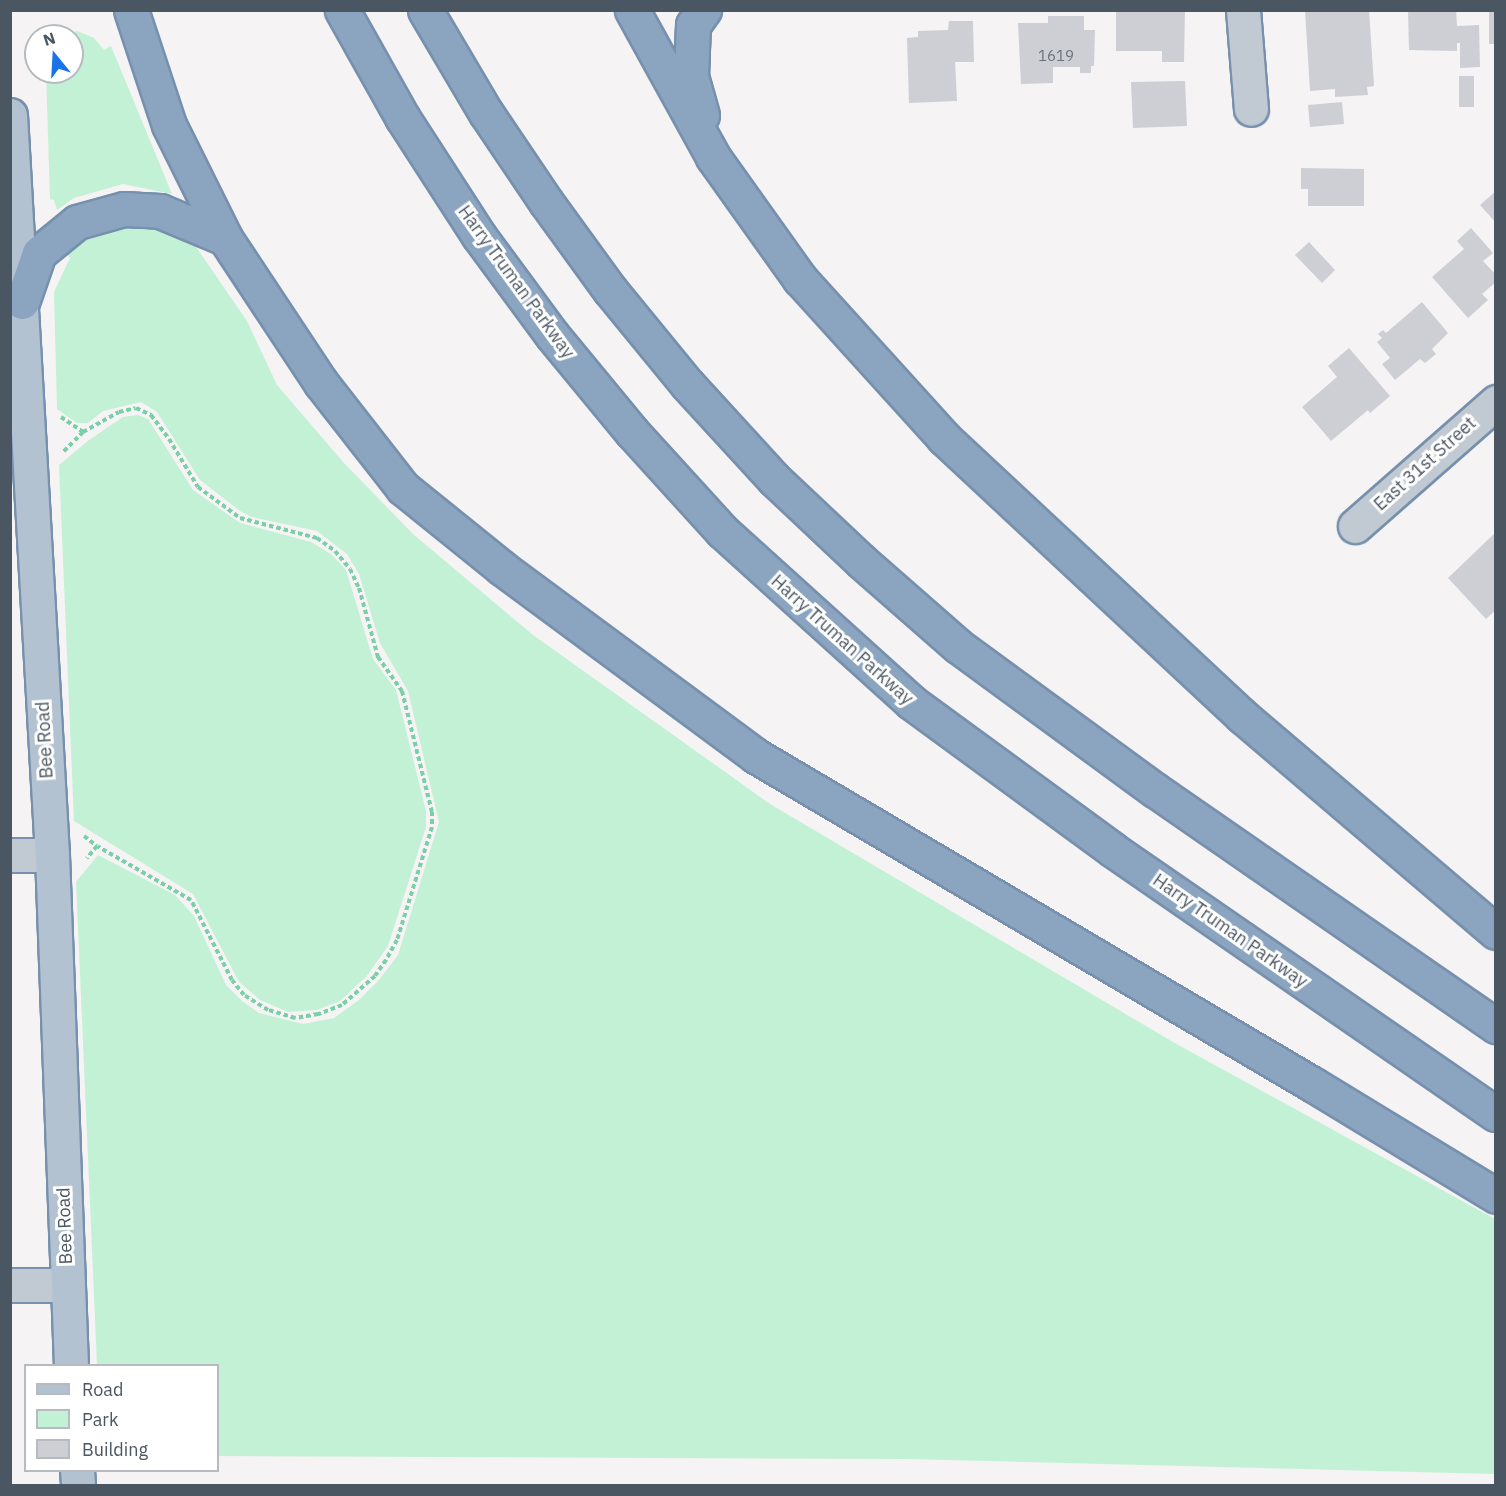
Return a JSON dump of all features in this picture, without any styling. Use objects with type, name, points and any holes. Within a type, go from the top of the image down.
[{"type":"highway","points":[[131,10],[169,125],[225,238],[321,383],[403,488],[502,568],[756,756],[1312,1084],[1496,1196]]},
{"type":"highway","name":"Harry Truman Parkway","points":[[342,10],[402,117],[479,236],[552,334],[632,432],[722,531],[812,615],[911,702],[1009,776],[1496,1114]]},
{"type":"highway","points":[[425,10],[486,113],[546,202],[610,290],[687,384],[774,479],[861,561],[958,646],[1053,717],[1496,1026]]},
{"type":"highway","points":[[632,10],[713,157],[801,279],[944,438],[1242,716],[1496,932]]},
{"type":"highway","points":[[704,10],[693,25],[691,76],[713,157]]},
{"type":"highway","points":[[22,302],[39,253],[77,222],[124,209],[160,211],[225,238]]},
{"type":"main road","name":"Bee Road","points":[[10,115],[13,194],[31,449],[52,855],[71,1364]]},
{"type":"street","points":[[1243,10],[1251,109]]},
{"type":"street","name":"East 31st Street","points":[[1355,526],[1496,402]]},
{"type":"street","points":[[10,855],[52,855]]},
{"type":"street","points":[[10,1285],[67,1285]]},
{"type":"path","points":[[31,449],[83,432],[119,412],[136,408],[151,415],[169,438],[198,487],[240,518],[317,538],[335,551],[350,569],[359,588],[378,657],[402,691],[432,812],[429,838],[397,940],[386,960],[375,976],[342,1005],[318,1014],[295,1018],[268,1010],[244,995],[232,980],[191,900],[97,846]]},
{"type":"path","points":[[52,411],[83,432]]},
{"type":"green space","points":[[84,34],[94,38],[104,50],[111,46],[172,194],[123,184],[74,198],[57,210],[54,200],[50,199],[46,84],[84,84]]},
{"type":"green space","points":[[138,217],[192,241],[247,321],[277,385],[344,463],[413,534],[533,635],[770,804],[1173,1042],[1495,1219],[1495,1474],[905,1459],[219,1456],[219,1364],[97,1364],[76,882],[98,855],[175,895],[194,916],[226,985],[242,1001],[259,1013],[303,1024],[334,1018],[359,1000],[379,980],[398,955],[439,822],[408,691],[380,643],[359,574],[347,554],[317,531],[252,517],[240,511],[200,480],[157,412],[141,402],[103,411],[88,423],[77,423],[57,409],[54,292],[70,258],[63,251],[73,239]]},
{"type":"green space","points":[[138,415],[148,419],[193,490],[240,523],[311,542],[331,554],[346,570],[373,659],[396,690],[426,811],[426,827],[388,946],[366,977],[340,1001],[317,1010],[288,1012],[260,1000],[239,982],[193,894],[74,821],[59,465],[89,440],[123,417]]},
{"type":"building","points":[[1116,10],[1185,10],[1184,62],[1162,62],[1162,51],[1116,51]]},
{"type":"building","points":[[1305,10],[1369,10],[1374,86],[1367,87],[1368,95],[1335,97],[1335,89],[1310,91]]},
{"type":"building","points":[[1408,10],[1456,10],[1457,26],[1479,25],[1480,67],[1460,68],[1460,43],[1457,43],[1457,51],[1409,50]]},
{"type":"building","points":[[1489,10],[1496,10],[1496,44],[1489,44]]},
{"type":"building","points":[[1048,16],[1084,16],[1084,30],[1095,30],[1094,66],[1091,66],[1091,73],[1080,73],[1080,67],[1053,67],[1053,83],[1021,84],[1018,23],[1048,23]]},
{"type":"building","points":[[949,21],[973,21],[974,62],[955,62],[957,101],[909,103],[907,38],[918,37],[918,31],[948,30]]},
{"type":"building","points":[[1459,76],[1474,76],[1474,107],[1459,107]]},
{"type":"building","points":[[1185,81],[1187,126],[1133,128],[1131,82]]},
{"type":"building","points":[[1342,102],[1344,124],[1310,127],[1308,105]]},
{"type":"building","points":[[1301,168],[1364,169],[1364,206],[1308,206],[1308,189],[1301,189]]},
{"type":"building","points":[[1496,191],[1496,223],[1480,205]]},
{"type":"building","points":[[1471,228],[1493,253],[1483,261],[1496,275],[1496,282],[1482,294],[1488,300],[1468,318],[1432,277],[1464,249],[1457,241]]},
{"type":"building","points":[[1309,242],[1335,270],[1322,283],[1295,255]]},
{"type":"building","points":[[1422,302],[1448,333],[1432,349],[1436,354],[1425,363],[1420,359],[1395,380],[1382,364],[1390,358],[1377,342],[1382,338],[1378,334],[1383,330],[1386,333]]},
{"type":"building","points":[[1349,348],[1390,396],[1370,413],[1368,410],[1331,441],[1302,407],[1337,377],[1328,366]]},
{"type":"building","points":[[1496,532],[1496,610],[1486,619],[1448,578]]}]
